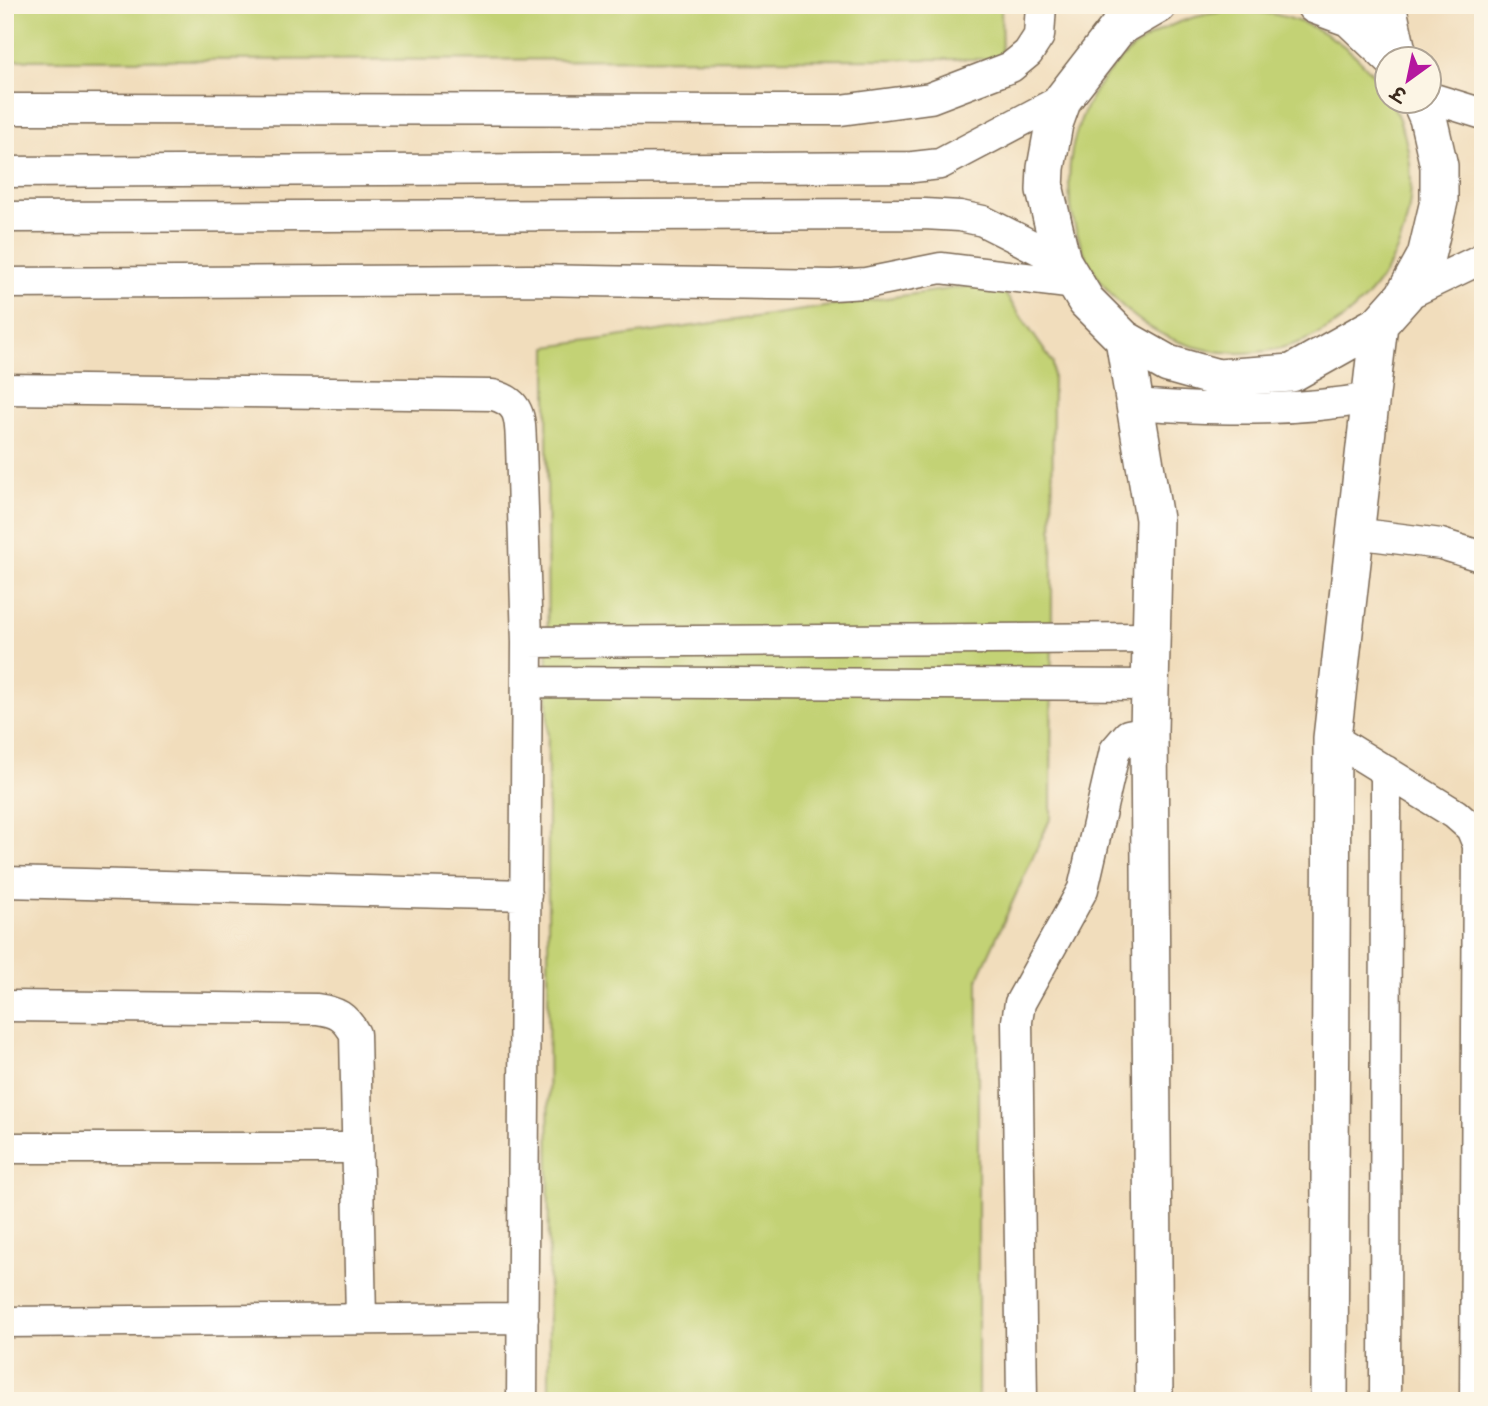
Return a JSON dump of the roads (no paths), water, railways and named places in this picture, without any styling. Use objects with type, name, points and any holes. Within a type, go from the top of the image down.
[{"type":"main road","points":[[1158,5],[1121,17],[1063,99],[1054,124],[1045,190],[1069,272],[1086,301],[1124,339],[1168,364],[1218,377],[1292,373],[1380,324],[1404,296],[1426,256],[1439,201],[1439,166],[1427,116]]},
{"type":"main road","points":[[1315,5],[1350,18],[1381,46]]},
{"type":"main road","points":[[1387,5],[1394,46]]},
{"type":"main road","points":[[1329,1401],[1332,738],[1380,324]]},
{"type":"main road","points":[[1124,339],[1154,519],[1149,731],[1154,1401]]},
{"type":"street","points":[[5,109],[841,110],[930,98],[1011,67],[1028,53],[1039,36],[1041,5]]},
{"type":"street","points":[[5,172],[913,167],[940,164],[1063,99]]},
{"type":"street","points":[[1442,101],[1483,114]]},
{"type":"street","points":[[5,217],[924,214],[960,216],[984,221],[1069,272]]},
{"type":"street","points":[[1404,296],[1483,258]]},
{"type":"street","points":[[5,283],[529,279],[832,285],[866,283],[941,268],[1069,272]]},
{"type":"street","points":[[5,389],[493,395],[512,404],[520,418],[527,642],[522,1401]]},
{"type":"street","points":[[1134,404],[1197,409],[1274,409],[1333,405],[1371,398]]},
{"type":"street","points":[[1354,533],[1441,544],[1483,557]]},
{"type":"street","points":[[527,642],[1152,638]]},
{"type":"street","points":[[527,682],[1152,685]]},
{"type":"street","points":[[1022,1401],[1018,1012],[1029,982],[1083,889],[1115,750],[1128,735],[1149,731]]},
{"type":"street","points":[[1332,738],[1455,814],[1471,828],[1480,845],[1475,1401]]},
{"type":"street","points":[[1385,1401],[1386,771]]},
{"type":"street","points":[[5,882],[526,895]]},
{"type":"street","points":[[5,1006],[317,1009],[337,1012],[355,1034],[361,1319]]},
{"type":"street","points":[[5,1149],[358,1148]]},
{"type":"street","points":[[5,1322],[523,1318]]}]
